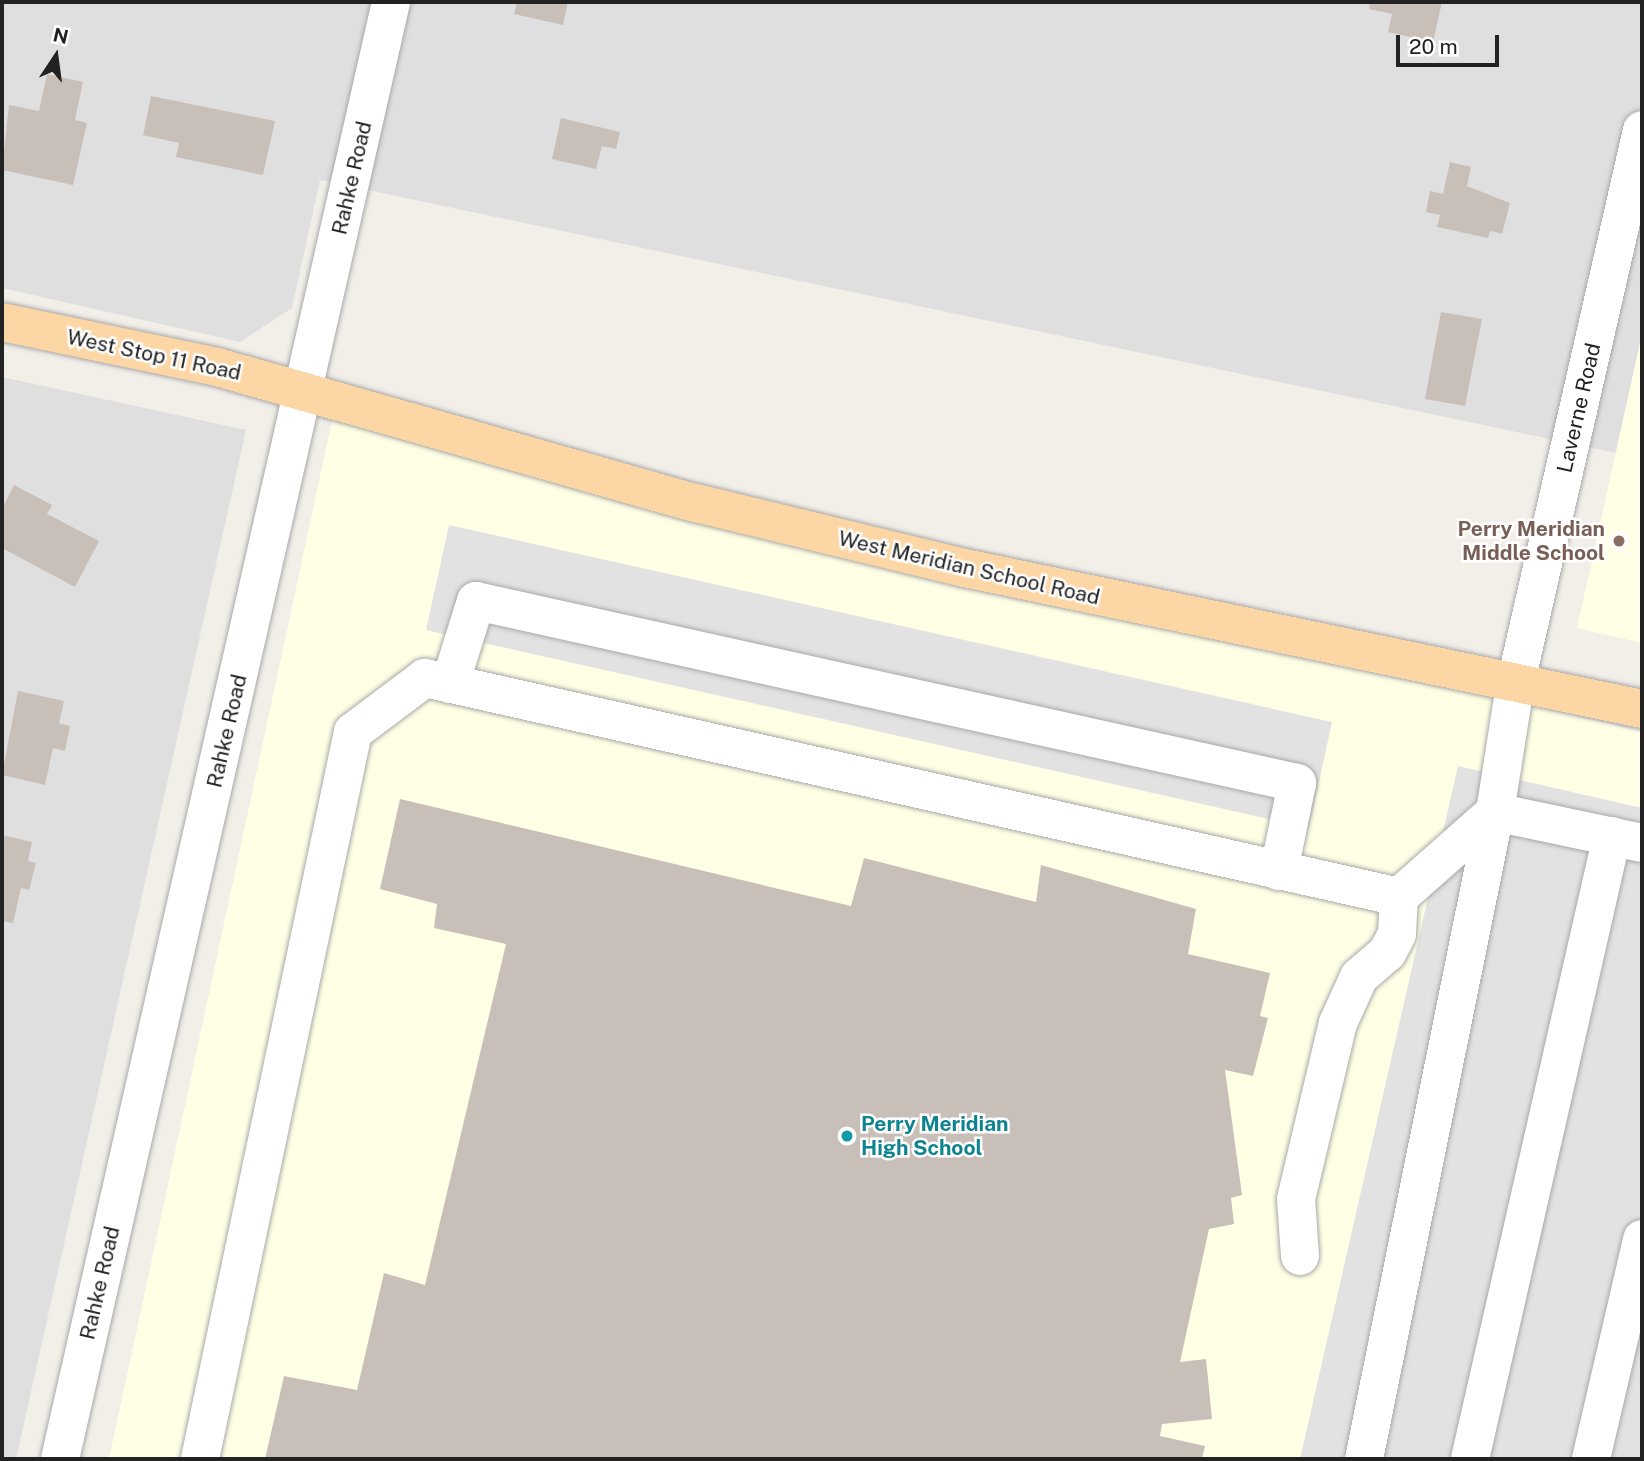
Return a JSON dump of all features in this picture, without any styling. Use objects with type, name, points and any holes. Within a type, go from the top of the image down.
[{"type":"main road","name":"West Stop 11 Road","points":[[2,322],[305,391]]},
{"type":"main road","name":"West Meridian School Road","points":[[305,391],[811,532],[1515,686],[1642,709]]},
{"type":"street","name":"Rahke Road","points":[[60,1459],[305,391],[391,2]]},
{"type":"street","name":"Laverne Road","points":[[1364,1459],[1495,812],[1515,686],[1642,130]]},
{"type":"street","points":[[450,684],[476,601],[1297,783],[1279,871]]},
{"type":"street","points":[[200,1459],[353,732],[425,678],[1399,897]]},
{"type":"street","points":[[1300,1256],[1296,1199],[1338,1023],[1359,977],[1387,953],[1397,934],[1399,897],[1495,812],[1627,840],[1470,1459]]},
{"type":"street","points":[[1591,1459],[1642,1239]]},
{"type":"shaded area","points":[[2,2],[1642,2],[1642,334],[1616,453],[320,180],[292,308],[240,342],[2,288]]},
{"type":"shaded area","name":"Perry Meridian Middle School","points":[[1642,334],[1642,643],[1577,628]]},
{"type":"shaded area","points":[[2,377],[246,430],[16,1459],[2,1459]]},
{"type":"shaded area","name":"Perry Meridian High School","points":[[332,421],[1642,732],[1642,1459],[109,1459]]},
{"type":"shaded area","points":[[449,525],[1332,722],[1309,828],[426,630]]},
{"type":"shaded area","points":[[1458,766],[1642,808],[1642,1459],[1300,1459]]},
{"type":"building","points":[[517,2],[568,2],[563,25],[514,14]]},
{"type":"building","points":[[1370,2],[1442,2],[1433,42],[1388,32],[1392,14],[1369,9]]},
{"type":"building","points":[[47,74],[83,82],[75,120],[87,123],[73,185],[2,170],[9,105],[39,111]]},
{"type":"building","points":[[151,96],[275,121],[263,175],[176,157],[179,143],[143,135]]},
{"type":"building","points":[[561,118],[620,132],[616,149],[602,146],[596,169],[552,159]]},
{"type":"building","points":[[1450,162],[1471,167],[1467,186],[1510,203],[1502,234],[1490,231],[1488,238],[1437,227],[1440,215],[1426,212],[1430,191],[1443,194]]},
{"type":"building","points":[[1441,312],[1482,319],[1465,406],[1425,399]]},
{"type":"building","points":[[14,485],[52,505],[47,514],[99,541],[75,587],[2,548],[2,509]]},
{"type":"building","points":[[18,691],[64,701],[59,723],[70,726],[65,751],[53,748],[45,785],[2,775]]},
{"type":"building","name":"Perry Meridian High School","points":[[400,799],[851,906],[864,858],[1036,902],[1041,865],[1196,909],[1188,954],[1270,973],[1260,1016],[1268,1018],[1253,1076],[1225,1070],[1242,1195],[1231,1198],[1234,1224],[1209,1229],[1180,1362],[1206,1359],[1212,1419],[1162,1424],[1160,1436],[1205,1446],[1202,1459],[265,1459],[284,1376],[357,1390],[384,1273],[425,1285],[506,944],[434,928],[437,904],[380,889]]},
{"type":"building","points":[[2,835],[32,842],[28,861],[36,863],[29,890],[21,888],[13,923],[2,921]]},
{"type":"place","name":"Perry Meridian Middle School","points":[[1619,541]]},
{"type":"place","name":"Perry Meridian High School","points":[[847,1136]]}]
